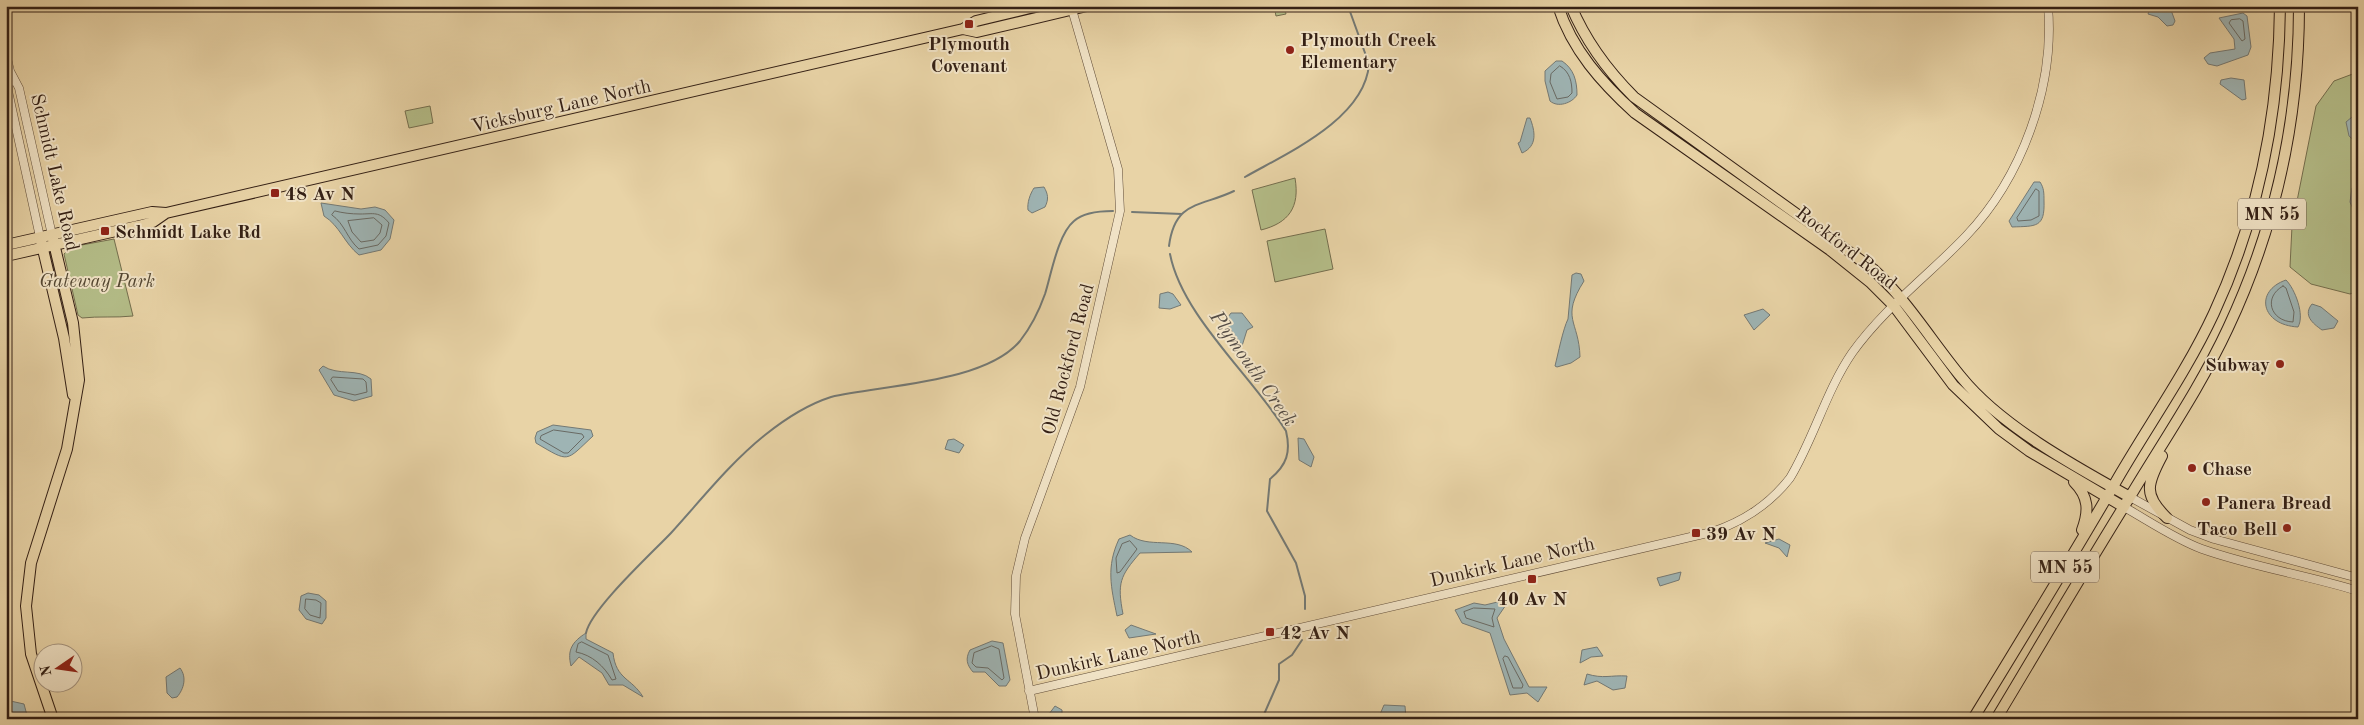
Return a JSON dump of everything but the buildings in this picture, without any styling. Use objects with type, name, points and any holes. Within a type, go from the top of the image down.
[{"type":"main road","name":"Vicksburg Lane North","points":[[6,245],[41,242],[153,222],[166,213],[963,29],[976,21],[1038,6]]},
{"type":"main road","name":"Vicksburg Lane North","points":[[963,29],[977,32],[1072,8],[1087,6]]},
{"type":"main road","name":"Rockford Road","points":[[1558,6],[1584,60],[1615,95],[1635,113],[1830,250],[1870,282],[1894,306],[1965,399],[2014,441],[2124,507]]},
{"type":"main road","name":"Rockford Road","points":[[1571,6],[1580,27],[1601,60],[1634,97],[1873,269],[1902,298],[1962,379],[1990,407],[2030,436],[2130,497]]},
{"type":"main road","name":"MN 55","points":[[1973,719],[2200,340],[2229,279],[2256,201],[2270,140],[2277,78],[2280,6]]},
{"type":"main road","name":"MN 55","points":[[1996,719],[2186,406],[2241,300],[2261,248],[2277,194],[2293,111],[2297,73],[2299,6]]},
{"type":"main road","name":"Schmidt Lake Road","points":[[53,240],[73,322],[79,380],[67,449],[36,542],[27,585],[26,606],[29,642],[53,719]]},
{"type":"main road","name":"Vicksburg Lane North","points":[[6,256],[41,242]]},
{"type":"main road","name":"Schmidt Lake Road","points":[[41,242],[64,338],[74,400]]},
{"type":"main road","points":[[2167,518],[2154,506],[2150,496],[2149,485],[2186,406]]},
{"type":"main road","points":[[2048,461],[2083,491],[2087,505],[2084,524],[2063,571]]},
{"type":"street","name":"Dunkirk Lane North","points":[[1029,691],[1712,532],[1742,520],[1768,502],[1790,478],[1842,369],[1864,338],[1982,219],[2009,179],[2019,157],[2044,84],[2050,40],[2048,6]]},
{"type":"street","name":"Old Rockford Road","points":[[1035,719],[1015,614],[1016,576],[1025,538],[1080,387],[1120,211],[1118,169],[1072,8]]},
{"type":"street","name":"Schmidt Lake Road","points":[[6,54],[10,71],[19,88],[53,240]]},
{"type":"street","name":"Schmidt Lake Road","points":[[10,71],[8,91],[41,242]]},
{"type":"street","points":[[2130,497],[2190,530],[2232,545],[2358,578]]},
{"type":"street","points":[[2124,507],[2200,548],[2358,591]]},
{"type":"green space","points":[[1274,6],[1284,6],[1286,14],[1276,16]]},
{"type":"green space","points":[[2358,72],[2358,291],[2350,294],[2311,284],[2290,267],[2292,226],[2316,106],[2334,81]]},
{"type":"green space","points":[[430,106],[433,123],[409,128],[405,111]]},
{"type":"green space","points":[[1295,178],[1296,197],[1290,212],[1279,223],[1261,230],[1252,190]]},
{"type":"green space","points":[[1325,229],[1333,269],[1275,282],[1267,241]]},
{"type":"green space","name":"Gateway Park","points":[[114,239],[133,316],[82,318],[78,315],[64,254],[71,247]]},
{"type":"water","points":[[2159,6],[2167,6],[2171,10],[2175,21],[2173,25],[2167,26],[2158,17],[2148,14],[2149,11]]},
{"type":"water","points":[[2243,13],[2247,16],[2251,47],[2248,55],[2217,66],[2208,64],[2204,58],[2210,53],[2235,49],[2234,39],[2219,18]]},
{"type":"water","points":[[1556,61],[1562,61],[1566,64],[1574,76],[1576,85],[1577,95],[1575,98],[1561,104],[1550,101],[1545,81],[1545,71]]},
{"type":"water","points":[[2231,78],[2244,80],[2246,99],[2242,100],[2220,84],[2221,80]]},
{"type":"water","points":[[2358,112],[2358,141],[2356,142],[2349,136],[2346,122]]},
{"type":"water","points":[[1527,118],[1530,118],[1532,123],[1534,138],[1531,146],[1522,153],[1518,143],[1520,142]]},
{"type":"water","points":[[2034,182],[2040,182],[2044,191],[2044,210],[2041,221],[2033,225],[2012,227],[2009,221]]},
{"type":"water","points":[[2358,186],[2358,209],[2353,209],[2350,202],[2352,188]]},
{"type":"water","points":[[1044,187],[1048,197],[1045,207],[1032,213],[1028,210],[1031,193],[1034,188]]},
{"type":"water","points":[[321,203],[361,209],[375,207],[385,210],[394,220],[390,239],[381,250],[359,255],[324,216]]},
{"type":"water","points":[[1576,273],[1581,274],[1584,281],[1573,304],[1572,312],[1580,357],[1571,363],[1557,367],[1555,366],[1562,335],[1568,319],[1572,275]]},
{"type":"water","points":[[2286,280],[2293,289],[2300,309],[2298,327],[2286,325],[2276,320],[2266,307],[2266,299],[2269,292],[2276,285]]},
{"type":"water","points":[[1168,292],[1173,294],[1181,305],[1170,309],[1159,308],[1160,294]]},
{"type":"water","points":[[2312,304],[2321,307],[2338,321],[2334,328],[2322,330],[2312,322],[2308,312]]},
{"type":"water","points":[[1763,309],[1770,315],[1754,330],[1744,315]]},
{"type":"water","points":[[1231,313],[1242,313],[1253,327],[1247,330],[1242,346],[1225,321]]},
{"type":"water","points":[[323,366],[335,371],[360,374],[371,379],[372,396],[354,401],[334,395],[319,370]]},
{"type":"water","points":[[553,425],[591,430],[593,436],[572,455],[562,456],[536,443],[537,432]]},
{"type":"water","points":[[1298,438],[1304,439],[1314,457],[1311,467],[1299,460]]},
{"type":"water","points":[[954,439],[964,445],[959,453],[945,449],[948,440]]},
{"type":"water","points":[[1130,535],[1145,541],[1178,545],[1192,552],[1140,553],[1124,574],[1120,587],[1123,614],[1117,616],[1111,577],[1112,559],[1119,539]]},
{"type":"water","points":[[1779,539],[1790,545],[1787,557],[1779,548],[1765,543]]},
{"type":"water","points":[[1681,572],[1679,580],[1660,586],[1657,578]]},
{"type":"water","points":[[308,593],[319,595],[326,601],[326,618],[322,624],[306,619],[299,610],[301,596]]},
{"type":"water","points":[[1510,599],[1497,618],[1504,639],[1529,687],[1547,687],[1538,702],[1527,693],[1510,695],[1490,633],[1462,623],[1455,610],[1474,603],[1485,605]]},
{"type":"water","points":[[1131,625],[1156,634],[1129,638],[1125,630]]},
{"type":"water","points":[[586,633],[586,639],[613,653],[617,669],[643,697],[623,685],[609,685],[602,673],[579,657],[571,666],[570,651],[574,643]]},
{"type":"water","points":[[992,641],[1003,643],[1010,680],[1006,686],[999,686],[985,672],[973,672],[968,664],[967,659],[970,650]]},
{"type":"water","points":[[1597,647],[1603,656],[1591,657],[1580,663],[1582,650]]},
{"type":"water","points":[[180,668],[184,679],[183,687],[177,697],[172,698],[167,693],[166,677]]},
{"type":"water","points":[[1587,674],[1602,677],[1627,676],[1625,688],[1613,690],[1597,681],[1584,685]]},
{"type":"water","points":[[6,700],[24,704],[28,719],[6,719]]},
{"type":"water","points":[[1384,705],[1405,706],[1406,719],[1378,719]]},
{"type":"water","points":[[1055,706],[1062,710],[1062,719],[1046,718]]},
{"type":"waterway","name":"Plymouth Creek","points":[[1245,177],[1282,157],[1321,132],[1339,118],[1354,101],[1364,84],[1369,64],[1348,6]]},
{"type":"waterway","name":"Plymouth Creek","points":[[1169,246],[1172,231],[1177,220],[1191,207],[1234,191]]},
{"type":"waterway","points":[[586,633],[590,623],[610,596],[728,470],[752,446],[788,418],[804,408],[831,397],[959,374],[983,366],[1004,355],[1020,341],[1034,319],[1045,294],[1059,245],[1068,227],[1078,218],[1088,214],[1113,211]]},
{"type":"waterway","points":[[1132,212],[1182,214]]},
{"type":"waterway","name":"Plymouth Creek","points":[[1170,254],[1177,277],[1203,323],[1256,389],[1286,431],[1288,452],[1284,463],[1270,479],[1267,511],[1296,563],[1305,596],[1305,609]]},
{"type":"waterway","name":"Plymouth Creek","points":[[1262,719],[1279,680],[1279,664],[1292,655],[1302,640]]},
{"type":"place","name":"Plymouth Covenant","points":[[969,24]]},
{"type":"place","name":"Plymouth Creek Elementary","points":[[1290,50]]},
{"type":"place","name":"48 Av N","points":[[275,193]]},
{"type":"place","name":"Schmidt Lake Rd","points":[[105,231]]},
{"type":"place","name":"Subway","points":[[2280,364]]},
{"type":"place","name":"Chase","points":[[2192,468]]},
{"type":"place","name":"Panera Bread","points":[[2206,502]]},
{"type":"place","name":"Taco Bell","points":[[2287,528]]},
{"type":"place","name":"39 Av N","points":[[1696,533]]},
{"type":"place","name":"40 Av N","points":[[1532,579]]},
{"type":"place","name":"42 Av N","points":[[1270,632]]}]
